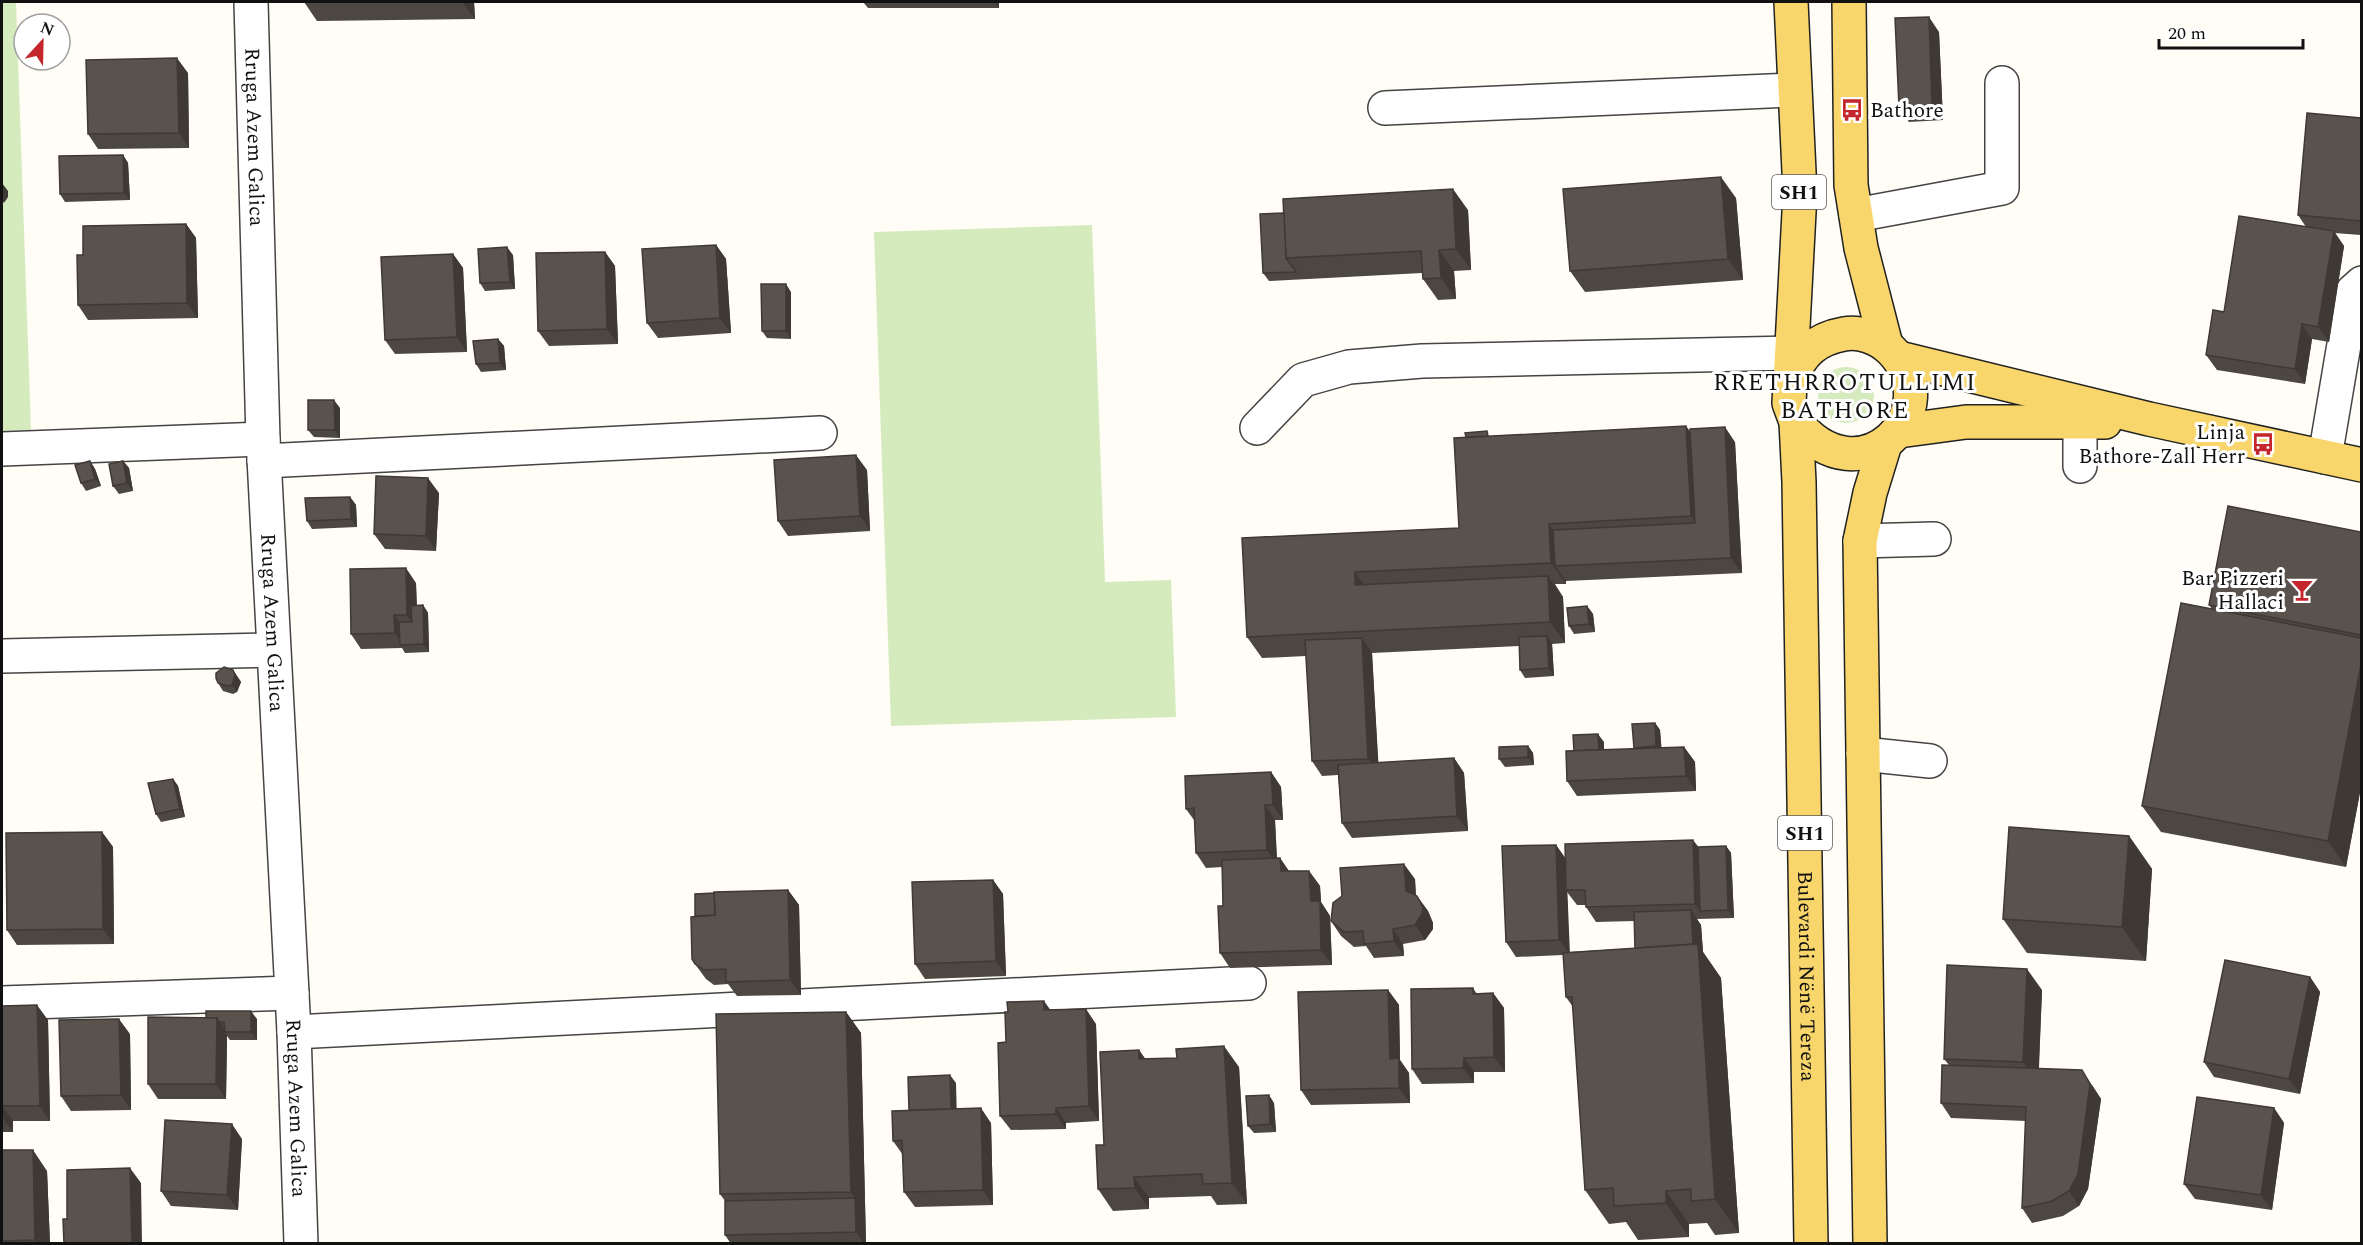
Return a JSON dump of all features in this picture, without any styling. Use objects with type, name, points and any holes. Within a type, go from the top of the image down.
[{"type":"main road","name":"Bulevardi Nënë Tereza","points":[[1791,2],[1793,90],[1800,192],[1789,403],[1796,422],[1811,1244]]},
{"type":"main road","name":"SH1","points":[[1849,2],[1851,185],[1872,297],[1893,352],[1908,376],[1911,395],[1908,414],[1892,437],[1870,493],[1860,541],[1870,1244]]},
{"type":"main road","name":"Bulevardi Nënë Tereza","points":[[1791,367],[1811,346],[1830,336],[1850,332],[1869,336],[1893,352],[2149,419]]},
{"type":"main road","points":[[1796,422],[1809,439],[1827,450],[1847,455],[1868,452],[1892,437],[1966,422],[2080,423],[2149,419],[2361,465]]},
{"type":"street","name":"Rruga Azem Galica","points":[[251,2],[263,450],[294,1032],[301,1244]]},
{"type":"street","points":[[1856,215],[2002,188],[2002,83]]},
{"type":"street","points":[[1385,108],[1793,90]]},
{"type":"street","points":[[2325,457],[2353,291],[2361,283]]},
{"type":"street","points":[[1257,428],[1303,380],[1349,367],[1422,361],[1791,367]]},
{"type":"street","points":[[2080,423],[2080,466]]},
{"type":"street","points":[[2,449],[263,450],[820,433]]},
{"type":"street","points":[[1860,541],[1934,539]]},
{"type":"street","points":[[2,656],[273,650]]},
{"type":"street","points":[[1863,754],[1930,760]]},
{"type":"street","points":[[294,1032],[1249,983]]},
{"type":"street","points":[[2,1004],[292,993]]},
{"type":"green space","points":[[2,2],[16,2],[16,12],[12,12],[12,72],[18,72],[31,430],[2,431]]},
{"type":"green space","points":[[1092,225],[1105,582],[1171,580],[1176,717],[891,726],[874,232]]},
{"type":"green space","points":[[1846,367],[1857,369],[1866,375],[1872,384],[1874,395],[1872,406],[1866,415],[1857,421],[1846,423],[1835,421],[1826,415],[1820,406],[1818,395],[1820,384],[1826,375],[1835,369]]},
{"type":"building","points":[[1929,17],[1932,106],[1899,107],[1895,18]]},
{"type":"building","points":[[177,58],[179,133],[88,134],[86,60]]},
{"type":"building","points":[[2307,113],[2361,118],[2361,221],[2298,215]]},
{"type":"building","points":[[123,155],[124,193],[60,194],[59,156]]},
{"type":"building","points":[[1721,177],[1728,259],[1570,271],[1563,189]]},
{"type":"building","points":[[1453,189],[1456,249],[1439,250],[1441,278],[1423,279],[1421,251],[1286,258],[1283,199]]},
{"type":"building","points":[[1284,213],[1286,258],[1296,272],[1263,273],[1260,214]]},
{"type":"building","points":[[2239,216],[2334,231],[2318,327],[2302,324],[2295,369],[2206,355],[2213,310],[2224,312]]},
{"type":"building","points":[[186,224],[187,303],[78,305],[77,255],[83,255],[83,226]]},
{"type":"building","points":[[716,245],[720,318],[647,323],[642,249]]},
{"type":"building","points":[[507,247],[510,282],[480,283],[478,249]]},
{"type":"building","points":[[605,252],[607,329],[538,331],[536,253]]},
{"type":"building","points":[[453,254],[457,337],[385,340],[381,257]]},
{"type":"building","points":[[761,284],[786,284],[786,331],[762,331]]},
{"type":"building","points":[[498,339],[500,363],[476,364],[473,341]]},
{"type":"building","points":[[308,400],[334,400],[335,430],[308,430]]},
{"type":"building","points":[[1686,426],[1691,516],[1549,524],[1551,563],[1355,572],[1355,585],[1548,576],[1550,622],[1247,637],[1242,538],[1459,528],[1454,438]]},
{"type":"building","points":[[1725,427],[1731,558],[1555,566],[1553,530],[1695,523],[1690,429]]},
{"type":"building","points":[[1487,431],[1488,436],[1466,437],[1465,433]]},
{"type":"building","points":[[856,455],[860,516],[778,521],[774,460]]},
{"type":"building","points":[[90,461],[95,479],[81,483],[75,465]]},
{"type":"building","points":[[123,461],[127,483],[113,486],[109,464]]},
{"type":"building","points":[[376,476],[428,478],[426,536],[374,534]]},
{"type":"building","points":[[350,497],[351,519],[307,521],[305,498]]},
{"type":"building","points":[[2228,506],[2361,532],[2361,635],[2209,605]]},
{"type":"building","points":[[406,568],[407,615],[394,615],[395,633],[351,634],[350,569]]},
{"type":"building","points":[[2181,603],[2361,638],[2361,664],[2328,841],[2142,806]]},
{"type":"building","points":[[423,605],[424,644],[400,645],[399,622],[412,622],[411,606]]},
{"type":"building","points":[[1587,606],[1589,624],[1569,626],[1567,608]]},
{"type":"building","points":[[1547,636],[1549,668],[1520,670],[1519,637]]},
{"type":"building","points":[[1362,638],[1368,759],[1312,761],[1305,640]]},
{"type":"building","points":[[224,667],[233,670],[235,675],[232,685],[218,683],[216,673]]},
{"type":"building","points":[[1655,723],[1656,746],[1634,748],[1632,724]]},
{"type":"building","points":[[1598,734],[1599,750],[1574,751],[1573,735]]},
{"type":"building","points":[[1528,746],[1528,757],[1499,759],[1499,747]]},
{"type":"building","points":[[1684,747],[1686,776],[1567,781],[1566,751]]},
{"type":"building","points":[[1454,758],[1457,816],[1342,823],[1338,765]]},
{"type":"building","points":[[1271,772],[1273,805],[1265,805],[1267,850],[1196,853],[1194,808],[1186,809],[1185,776]]},
{"type":"building","points":[[173,779],[180,809],[156,814],[148,783]]},
{"type":"building","points":[[2009,827],[2129,836],[2122,927],[2003,919]]},
{"type":"building","points":[[102,832],[103,929],[7,930],[6,833]]},
{"type":"building","points":[[1693,840],[1695,904],[1586,907],[1585,890],[1566,890],[1565,844]]},
{"type":"building","points":[[1556,845],[1559,940],[1506,942],[1502,846]]},
{"type":"building","points":[[1726,846],[1728,910],[1700,911],[1698,847]]},
{"type":"building","points":[[1280,858],[1281,871],[1309,871],[1311,901],[1320,901],[1321,950],[1220,953],[1218,906],[1223,906],[1222,860]]},
{"type":"building","points":[[1404,864],[1406,891],[1417,896],[1423,908],[1415,925],[1393,929],[1394,941],[1364,944],[1363,931],[1344,932],[1331,921],[1333,903],[1342,896],[1340,868]]},
{"type":"building","points":[[993,880],[996,961],[915,964],[912,882]]},
{"type":"building","points":[[788,890],[790,980],[726,982],[726,969],[704,970],[695,964],[692,959],[691,917],[715,915],[714,892]]},
{"type":"building","points":[[714,893],[715,915],[695,916],[695,894]]},
{"type":"building","points":[[1691,910],[1693,944],[1635,948],[1634,912]]},
{"type":"building","points":[[1698,944],[1715,1199],[1691,1201],[1691,1189],[1666,1191],[1666,1203],[1614,1206],[1613,1188],[1585,1190],[1572,997],[1566,997],[1563,953]]},
{"type":"building","points":[[2225,960],[2310,977],[2289,1079],[2204,1062]]},
{"type":"building","points":[[1947,965],[2027,969],[2023,1062],[1944,1059]]},
{"type":"building","points":[[1473,988],[1473,994],[1493,993],[1494,1057],[1464,1058],[1463,1068],[1412,1069],[1411,989]]},
{"type":"building","points":[[1388,990],[1390,1059],[1399,1058],[1399,1088],[1301,1090],[1298,992]]},
{"type":"building","points":[[1044,1001],[1044,1010],[1086,1009],[1089,1106],[1056,1108],[1056,1114],[1000,1116],[998,1043],[1006,1042],[1007,1002]]},
{"type":"building","points":[[37,1005],[40,1106],[2,1106],[2,1006]]},
{"type":"building","points":[[206,1011],[251,1011],[251,1032],[225,1032],[224,1022],[219,1022],[217,1018],[206,1018]]},
{"type":"building","points":[[846,1012],[851,1192],[720,1194],[716,1014]]},
{"type":"building","points":[[148,1017],[217,1018],[216,1084],[148,1084]]},
{"type":"building","points":[[119,1019],[121,1095],[61,1096],[59,1020]]},
{"type":"building","points":[[1224,1046],[1232,1183],[1203,1184],[1202,1174],[1134,1177],[1135,1188],[1098,1189],[1096,1145],[1104,1145],[1100,1052],[1139,1050],[1139,1059],[1177,1058],[1176,1049]]},
{"type":"building","points":[[1942,1065],[2082,1070],[2090,1084],[2078,1174],[2069,1191],[2052,1201],[2022,1208],[2026,1107],[1941,1103]]},
{"type":"building","points":[[950,1075],[951,1109],[909,1110],[908,1077]]},
{"type":"building","points":[[1269,1095],[1270,1124],[1248,1126],[1246,1096]]},
{"type":"building","points":[[2197,1097],[2274,1108],[2261,1195],[2184,1184]]},
{"type":"building","points":[[981,1108],[983,1190],[904,1192],[902,1140],[893,1141],[892,1111]]},
{"type":"building","points":[[165,1120],[232,1124],[227,1195],[161,1191]]},
{"type":"building","points":[[2,1150],[33,1150],[35,1240],[2,1241]]},
{"type":"building","points":[[130,1168],[132,1244],[64,1244],[63,1219],[67,1219],[67,1170]]},
{"type":"building","points":[[855,1198],[856,1232],[725,1235],[725,1201]]},
{"type":"place","name":"Bathore","points":[[1852,110]]},
{"type":"place","name":"Linja Bathore-Zall Herr","points":[[2263,444]]},
{"type":"place","name":"Bar Pizzeri Hallaci","points":[[2302,590]]},
{"type":"district","name":"RRETHRROTULLIMI BATHORE","points":[[1845,396]]}]
